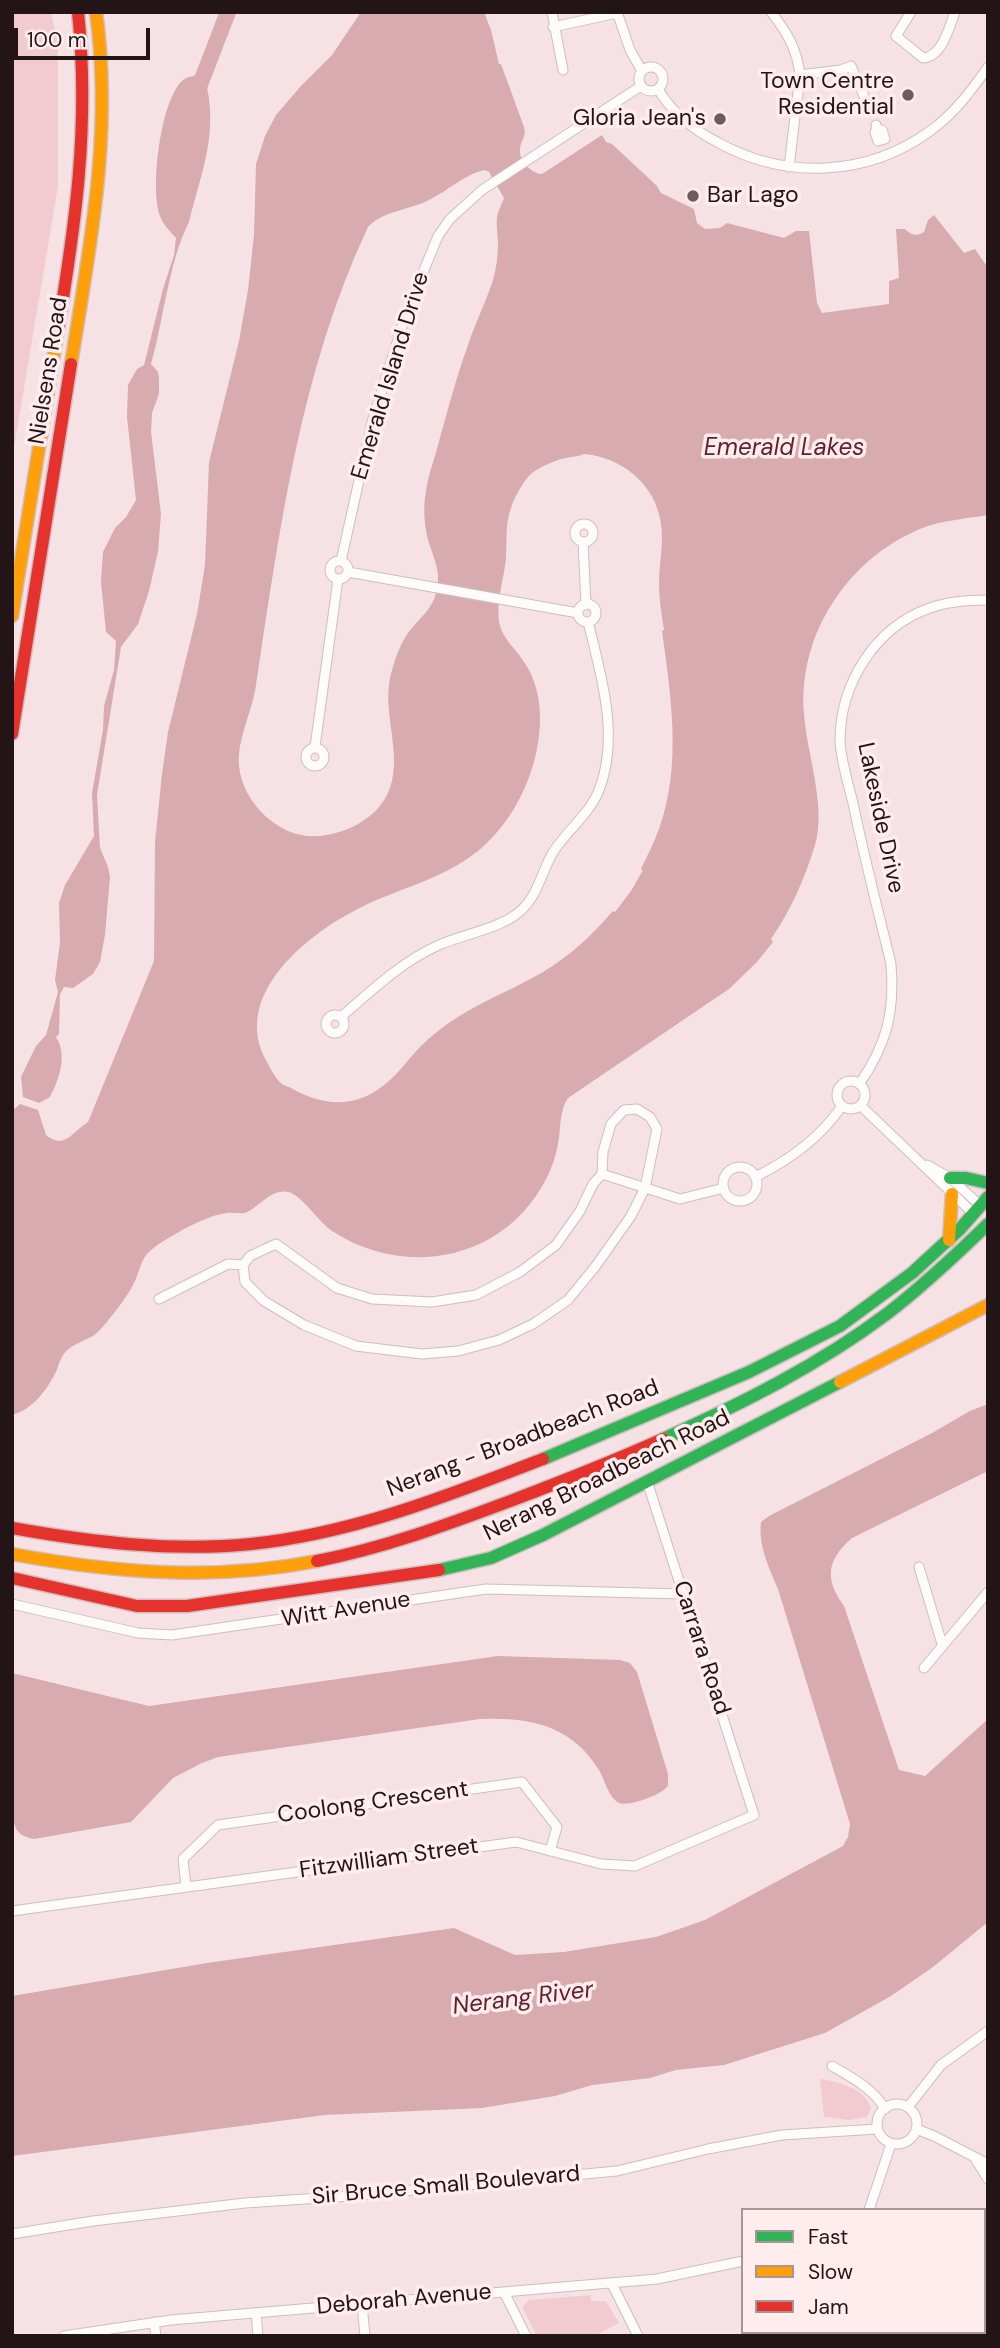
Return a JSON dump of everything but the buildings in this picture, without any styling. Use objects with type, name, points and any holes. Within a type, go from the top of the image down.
[{"type":"main road","name":"Nielsens Road","points":[[12,616],[73,246],[82,171],[84,80],[78,12]]},
{"type":"main road","name":"Nielsens Road","points":[[12,734],[99,187],[102,98],[96,12]]},
{"type":"main road","points":[[950,1178],[988,1183]]},
{"type":"main road","points":[[949,1240],[952,1194]]},
{"type":"main road","points":[[12,1554],[128,1573],[217,1573],[264,1570],[313,1562],[412,1536],[564,1480],[636,1450],[773,1385],[846,1343],[927,1284],[987,1226],[982,1207]]},
{"type":"main road","name":"Nerang - Broadbeach Road","points":[[12,1528],[124,1545],[215,1547],[285,1539],[374,1519],[495,1477],[612,1431],[789,1353],[838,1327],[871,1305],[906,1278],[982,1207]]},
{"type":"main road","points":[[971,1242],[988,1246]]},
{"type":"main road","name":"Nerang Broadbeach Road","points":[[12,1578],[117,1602],[170,1607],[472,1564],[516,1548],[988,1305]]},
{"type":"street","points":[[552,12],[563,70]]},
{"type":"street","points":[[771,12],[786,31],[794,48],[800,75],[789,167]]},
{"type":"street","points":[[911,12],[896,36],[923,58],[935,54],[955,12]]},
{"type":"street","points":[[554,27],[617,13],[630,50],[642,71]]},
{"type":"street","points":[[800,75],[852,66],[864,96]]},
{"type":"street","points":[[653,67],[662,72],[663,80],[658,89],[648,91],[641,86],[639,77],[642,71],[653,67]]},
{"type":"street","points":[[658,89],[668,107],[702,134],[732,151],[761,162],[789,167],[838,167],[869,161],[929,132],[949,116],[988,67]]},
{"type":"street","name":"Emerald Island Drive","points":[[341,561],[366,444],[406,314],[438,236],[450,219],[482,190],[641,86]]},
{"type":"street","points":[[879,132],[887,153]]},
{"type":"street","points":[[583,542],[586,605]]},
{"type":"street","points":[[341,561],[347,565],[348,572],[344,578],[338,579],[333,576],[331,568],[334,563],[341,561]]},
{"type":"street","points":[[348,572],[579,613]]},
{"type":"street","points":[[315,747],[338,579]]},
{"type":"street","name":"Lakeside Drive","points":[[860,1083],[882,1044],[893,995],[891,964],[840,743],[846,701],[851,684],[868,654],[894,628],[928,608],[988,600]]},
{"type":"street","points":[[586,605],[596,612],[594,619],[588,622],[581,620],[579,613],[586,605]]},
{"type":"street","points":[[341,1017],[389,975],[413,959],[470,933],[503,922],[519,913],[534,895],[552,854],[598,791],[606,764],[604,691],[588,622]]},
{"type":"street","points":[[851,1080],[860,1083],[866,1095],[861,1106],[852,1109],[842,1106],[837,1097],[841,1085],[851,1080]]},
{"type":"street","points":[[755,1177],[784,1163],[821,1132],[842,1106]]},
{"type":"street","points":[[861,1106],[952,1194],[982,1207]]},
{"type":"street","points":[[637,1109],[650,1117],[657,1129],[645,1188],[631,1216],[595,1268],[568,1300],[533,1324],[499,1340],[458,1351],[422,1354],[356,1346],[304,1325],[264,1301],[245,1282],[243,1265],[250,1256],[276,1244],[337,1288],[372,1299],[432,1302],[476,1295],[520,1272],[556,1245],[580,1211],[593,1184],[602,1174],[603,1152],[611,1124],[624,1110],[637,1109]]},
{"type":"street","points":[[922,1163],[950,1178],[982,1207]]},
{"type":"street","points":[[734,1168],[746,1168],[755,1177],[756,1189],[743,1200],[731,1198],[724,1188],[725,1176],[734,1168]]},
{"type":"street","points":[[602,1174],[680,1199],[724,1188]]},
{"type":"street","points":[[159,1298],[228,1264],[243,1265]]},
{"type":"street","name":"Carrara Road","points":[[647,1481],[754,1815]]},
{"type":"street","points":[[919,1567],[943,1644]]},
{"type":"street","name":"Witt Avenue","points":[[12,1604],[138,1633],[172,1635],[486,1589],[684,1594]]},
{"type":"street","points":[[924,1668],[988,1592]]},
{"type":"street","name":"Coolong Crescent","points":[[186,1886],[183,1859],[218,1825],[522,1782],[557,1827],[550,1851]]},
{"type":"street","name":"Fitzwilliam Street","points":[[12,1911],[516,1842],[601,1864],[635,1866],[754,1815]]},
{"type":"street","points":[[908,2107],[941,2065],[988,2031]]},
{"type":"street","points":[[832,2066],[879,2098],[885,2109]]},
{"type":"street","points":[[898,2105],[908,2107],[914,2116],[916,2129],[905,2143],[891,2144],[880,2135],[877,2129],[878,2118],[885,2109],[898,2105]]},
{"type":"street","name":"Sir Bruce Small Boulevard","points":[[12,2234],[93,2221],[245,2203],[617,2171],[782,2135],[877,2129]]},
{"type":"street","points":[[916,2129],[988,2164]]},
{"type":"street","points":[[870,2208],[891,2144]]},
{"type":"street","points":[[975,2158],[988,2179]]},
{"type":"street","name":"Deborah Avenue","points":[[64,2336],[154,2322],[612,2284],[668,2277],[741,2261]]},
{"type":"street","points":[[612,2284],[638,2336]]},
{"type":"street","points":[[504,2292],[526,2336]]},
{"type":"street","points":[[362,2304],[365,2336]]},
{"type":"street","points":[[256,2313],[258,2336]]},
{"type":"street","points":[[154,2322],[156,2336]]},
{"type":"shaded area","points":[[12,12],[51,12],[58,44],[58,186],[12,460]]},
{"type":"shaded area","points":[[820,2079],[857,2091],[868,2101],[871,2108],[867,2117],[849,2120],[824,2117]]},
{"type":"shaded area","points":[[591,2295],[591,2301],[606,2301],[619,2323],[594,2336],[537,2336],[522,2307],[529,2300]]},
{"type":"water","name":"Emerald Lakes","points":[[361,12],[484,12],[499,64],[524,127],[520,154],[530,169],[542,174],[602,135],[606,142],[612,144],[657,186],[661,193],[694,209],[697,223],[705,229],[720,228],[727,223],[784,238],[796,231],[809,231],[817,303],[822,313],[889,304],[889,281],[899,278],[896,229],[905,229],[914,235],[921,234],[928,220],[934,215],[964,253],[975,249],[988,268],[988,515],[928,526],[894,542],[871,559],[850,580],[833,603],[819,628],[809,655],[804,684],[804,713],[817,797],[818,830],[802,882],[771,939],[773,942],[729,989],[568,1098],[562,1114],[556,1153],[546,1179],[525,1210],[505,1229],[482,1243],[458,1252],[433,1257],[407,1257],[356,1244],[332,1231],[289,1192],[277,1192],[245,1213],[209,1217],[182,1230],[147,1254],[131,1288],[104,1325],[96,1334],[65,1352],[52,1379],[38,1398],[12,1415],[12,1111],[20,1104],[38,1110],[46,1135],[58,1141],[68,1138],[88,1122],[154,961],[155,842],[162,774],[168,732],[197,614],[205,565],[209,462],[239,341],[248,290],[254,235],[256,164],[265,136],[276,115],[332,55]],"holes":[[[485,170],[489,172],[504,198],[497,217],[497,263],[460,370],[427,485],[425,522],[438,586],[431,604],[402,643],[390,678],[388,692],[394,752],[392,781],[382,803],[362,822],[326,835],[296,834],[282,828],[257,808],[242,781],[239,756],[242,735],[254,695],[284,509],[309,394],[325,338],[368,227],[381,217],[427,201]],[[584,454],[611,461],[634,475],[652,497],[661,524],[659,589],[671,706],[672,756],[666,805],[657,834],[641,869],[643,870],[615,912],[571,952],[543,972],[450,1022],[421,1046],[395,1075],[377,1090],[357,1100],[346,1102],[324,1101],[302,1094],[277,1079],[258,1039],[258,1016],[265,994],[277,974],[293,955],[332,924],[368,904],[433,878],[478,851],[498,831],[514,809],[526,784],[538,746],[540,708],[530,673],[500,626],[499,600],[506,558],[508,521],[516,496],[531,474],[556,461]]]},
{"type":"water","points":[[204,75],[210,132],[204,167],[171,274],[151,364],[158,372],[159,379],[159,394],[152,413],[151,432],[161,514],[158,552],[138,624],[121,647],[97,795],[100,848],[110,877],[105,935],[100,962],[93,974],[73,988],[64,987],[60,994],[59,1034],[56,1037],[60,1044],[61,1067],[50,1097],[39,1103],[23,1097],[21,1077],[36,1046],[46,1035],[58,992],[55,980],[60,943],[59,903],[65,885],[94,836],[92,793],[103,730],[104,706],[114,670],[116,641],[106,632],[101,582],[103,552],[115,528],[126,517],[136,500],[127,417],[128,385],[137,369],[144,365],[174,255],[176,238],[163,222],[157,203],[159,145],[168,106],[175,90],[183,80]]},
{"type":"water","name":"Nerang River","points":[[988,1404],[988,1471],[852,1538],[837,1554],[831,1570],[833,1587],[844,1606],[899,1770],[925,1776],[988,1719],[988,1922],[933,1967],[891,1996],[825,2033],[724,2065],[676,2070],[650,2078],[592,2085],[555,2096],[482,2108],[325,2115],[12,2156],[12,1996],[207,1963],[454,1928],[515,1955],[564,1952],[656,1937],[705,1920],[843,1846],[850,1824],[778,1589],[765,1556],[761,1540],[761,1522]]},
{"type":"water","points":[[498,1656],[620,1660],[630,1663],[637,1672],[668,1774],[668,1785],[665,1789],[638,1801],[619,1803],[612,1797],[599,1770],[588,1755],[562,1734],[532,1722],[480,1719],[218,1757],[173,1778],[131,1822],[34,1839],[19,1833],[15,1826],[12,1810],[12,1673],[149,1706]]},
{"type":"waterway","points":[[196,95],[228,12]]},
{"type":"traffic: fast","points":[[950,1178],[988,1183]]},
{"type":"traffic: fast","points":[[543,1459],[749,1372],[840,1326],[912,1273],[960,1229],[988,1197]]},
{"type":"traffic: fast","points":[[663,1439],[779,1382],[835,1350],[914,1292],[988,1224]]},
{"type":"traffic: fast","points":[[439,1570],[491,1558],[543,1535],[840,1382]]},
{"type":"traffic: slow","points":[[71,364],[92,232],[101,145],[101,57],[96,12]]},
{"type":"traffic: slow","points":[[12,616],[56,341]]},
{"type":"traffic: slow","points":[[949,1240],[952,1194]]},
{"type":"traffic: slow","points":[[840,1382],[988,1305]]},
{"type":"traffic: slow","points":[[12,1554],[126,1570],[203,1573],[317,1561]]},
{"type":"traffic: jam","points":[[56,341],[79,177],[82,96],[78,12]]},
{"type":"traffic: jam","points":[[12,734],[71,364]]},
{"type":"traffic: jam","points":[[317,1561],[441,1526],[570,1478],[663,1439]]},
{"type":"traffic: jam","points":[[12,1528],[131,1544],[191,1547],[251,1544],[326,1532],[363,1522],[436,1499],[543,1459]]},
{"type":"traffic: jam","points":[[12,1578],[137,1606],[187,1606],[439,1570]]},
{"type":"place","name":"Town Centre Residential","points":[[908,95]]},
{"type":"place","name":"Gloria Jean's","points":[[720,119]]},
{"type":"place","name":"Bar Lago","points":[[693,196]]}]
